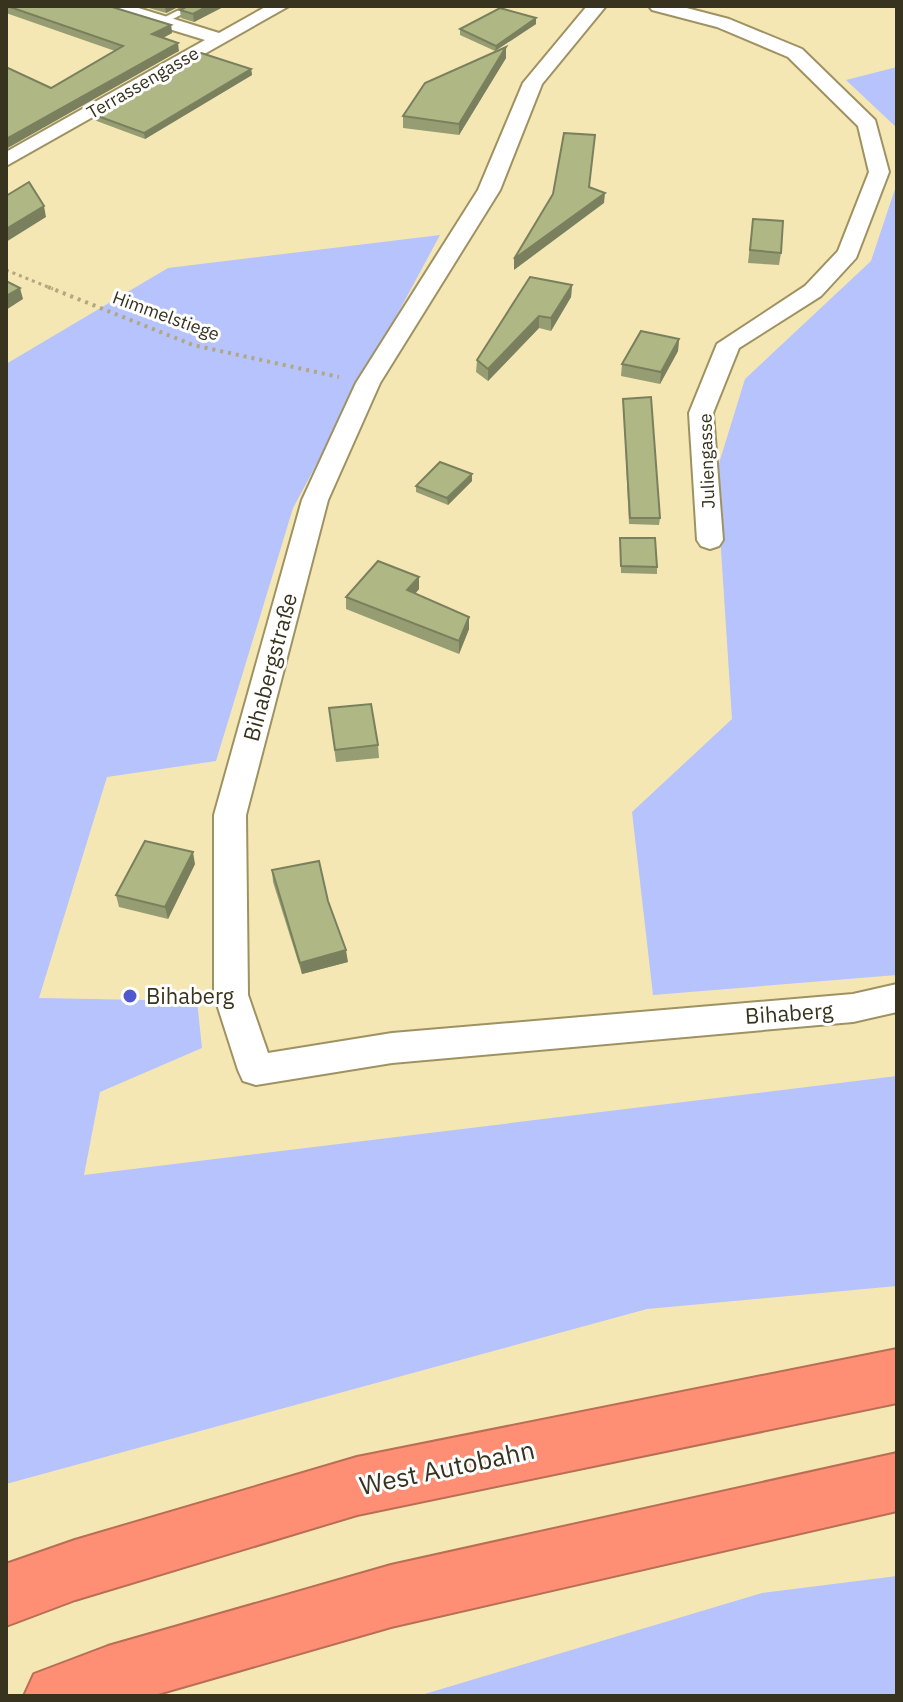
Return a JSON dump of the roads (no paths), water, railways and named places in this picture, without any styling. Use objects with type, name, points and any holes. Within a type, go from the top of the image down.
[{"type":"highway","name":"West Autobahn","points":[[6,1595],[75,1570],[357,1486],[897,1376]]},
{"type":"highway","points":[[56,1696],[108,1677],[391,1596],[897,1482]]},
{"type":"street","points":[[113,6],[220,39]]},
{"type":"street","name":"Terrassengasse","points":[[6,160],[280,6]]},
{"type":"street","name":"Bihabergstraße","points":[[585,1029],[392,1048],[256,1070],[231,995],[230,815],[315,500],[368,383],[489,190],[533,83],[597,6]]},
{"type":"street","name":"Juliengasse","points":[[658,6],[723,23],[795,53],[868,124],[879,172],[848,253],[813,291],[729,344],[701,413],[710,540]]},
{"type":"street","name":"Bihaberg","points":[[585,1029],[853,1008],[897,998]]},
{"type":"lane","points":[[162,21],[194,6]]},
{"type":"place","name":"Bihaberg","points":[[130,996]]}]
